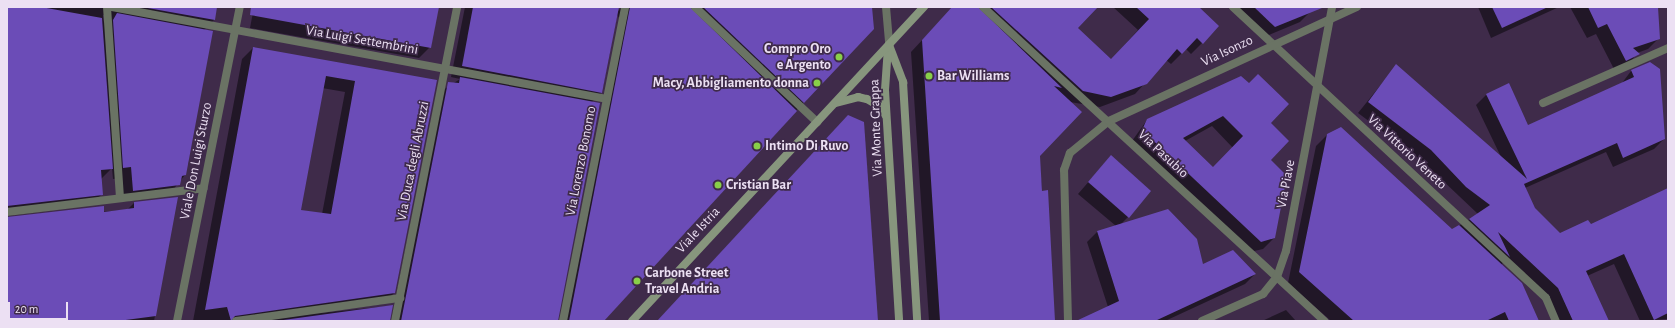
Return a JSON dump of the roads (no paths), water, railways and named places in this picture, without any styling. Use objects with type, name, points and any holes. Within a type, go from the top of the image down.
[{"type":"main road","name":"Viale Istria","points":[[632,321],[924,7]]},
{"type":"main road","name":"Via Monte Grappa","points":[[889,45],[885,90],[899,321]]},
{"type":"main road","name":"Via Monte Grappa","points":[[889,45],[903,82],[917,321]]},
{"type":"main road","name":"Viale Istria","points":[[833,105],[850,98],[867,99],[881,108],[887,124]]},
{"type":"street","points":[[107,7],[120,198]]},
{"type":"street","name":"Via Luigi Settembrini","points":[[112,7],[236,31],[445,67],[607,99]]},
{"type":"street","name":"Viale Don Luigi Sturzo","points":[[177,321],[240,7]]},
{"type":"street","name":"Via Duca degli Abruzzi","points":[[395,321],[457,7]]},
{"type":"street","name":"Via Lorenzo Bonomo","points":[[563,321],[625,7]]},
{"type":"street","points":[[695,7],[817,122]]},
{"type":"street","points":[[886,7],[889,45]]},
{"type":"street","name":"Via Pasubio","points":[[983,7],[1109,121],[1324,321]]},
{"type":"street","name":"Via Vittorio Veneto","points":[[1233,7],[1546,298],[1556,321]]},
{"type":"street","name":"Via Piave","points":[[1202,321],[1263,294],[1277,277],[1286,251],[1332,7]]},
{"type":"street","name":"Via Isonzo","points":[[1068,321],[1064,170],[1070,153],[1109,121],[1272,44],[1357,7]]},
{"type":"street","points":[[1543,103],[1668,48]]},
{"type":"street","points":[[7,212],[204,188]]},
{"type":"street","points":[[236,321],[400,298]]},
{"type":"place","name":"Compro Oro e Argento","points":[[839,57]]},
{"type":"place","name":"Bar Williams","points":[[929,76]]},
{"type":"place","name":"Macy, Abbigliamento donna","points":[[817,83]]},
{"type":"place","name":"Intimo Di Ruvo","points":[[757,146]]},
{"type":"place","name":"Cristian Bar","points":[[718,185]]},
{"type":"place","name":"Carbone Street Travel Andria","points":[[637,281]]}]
